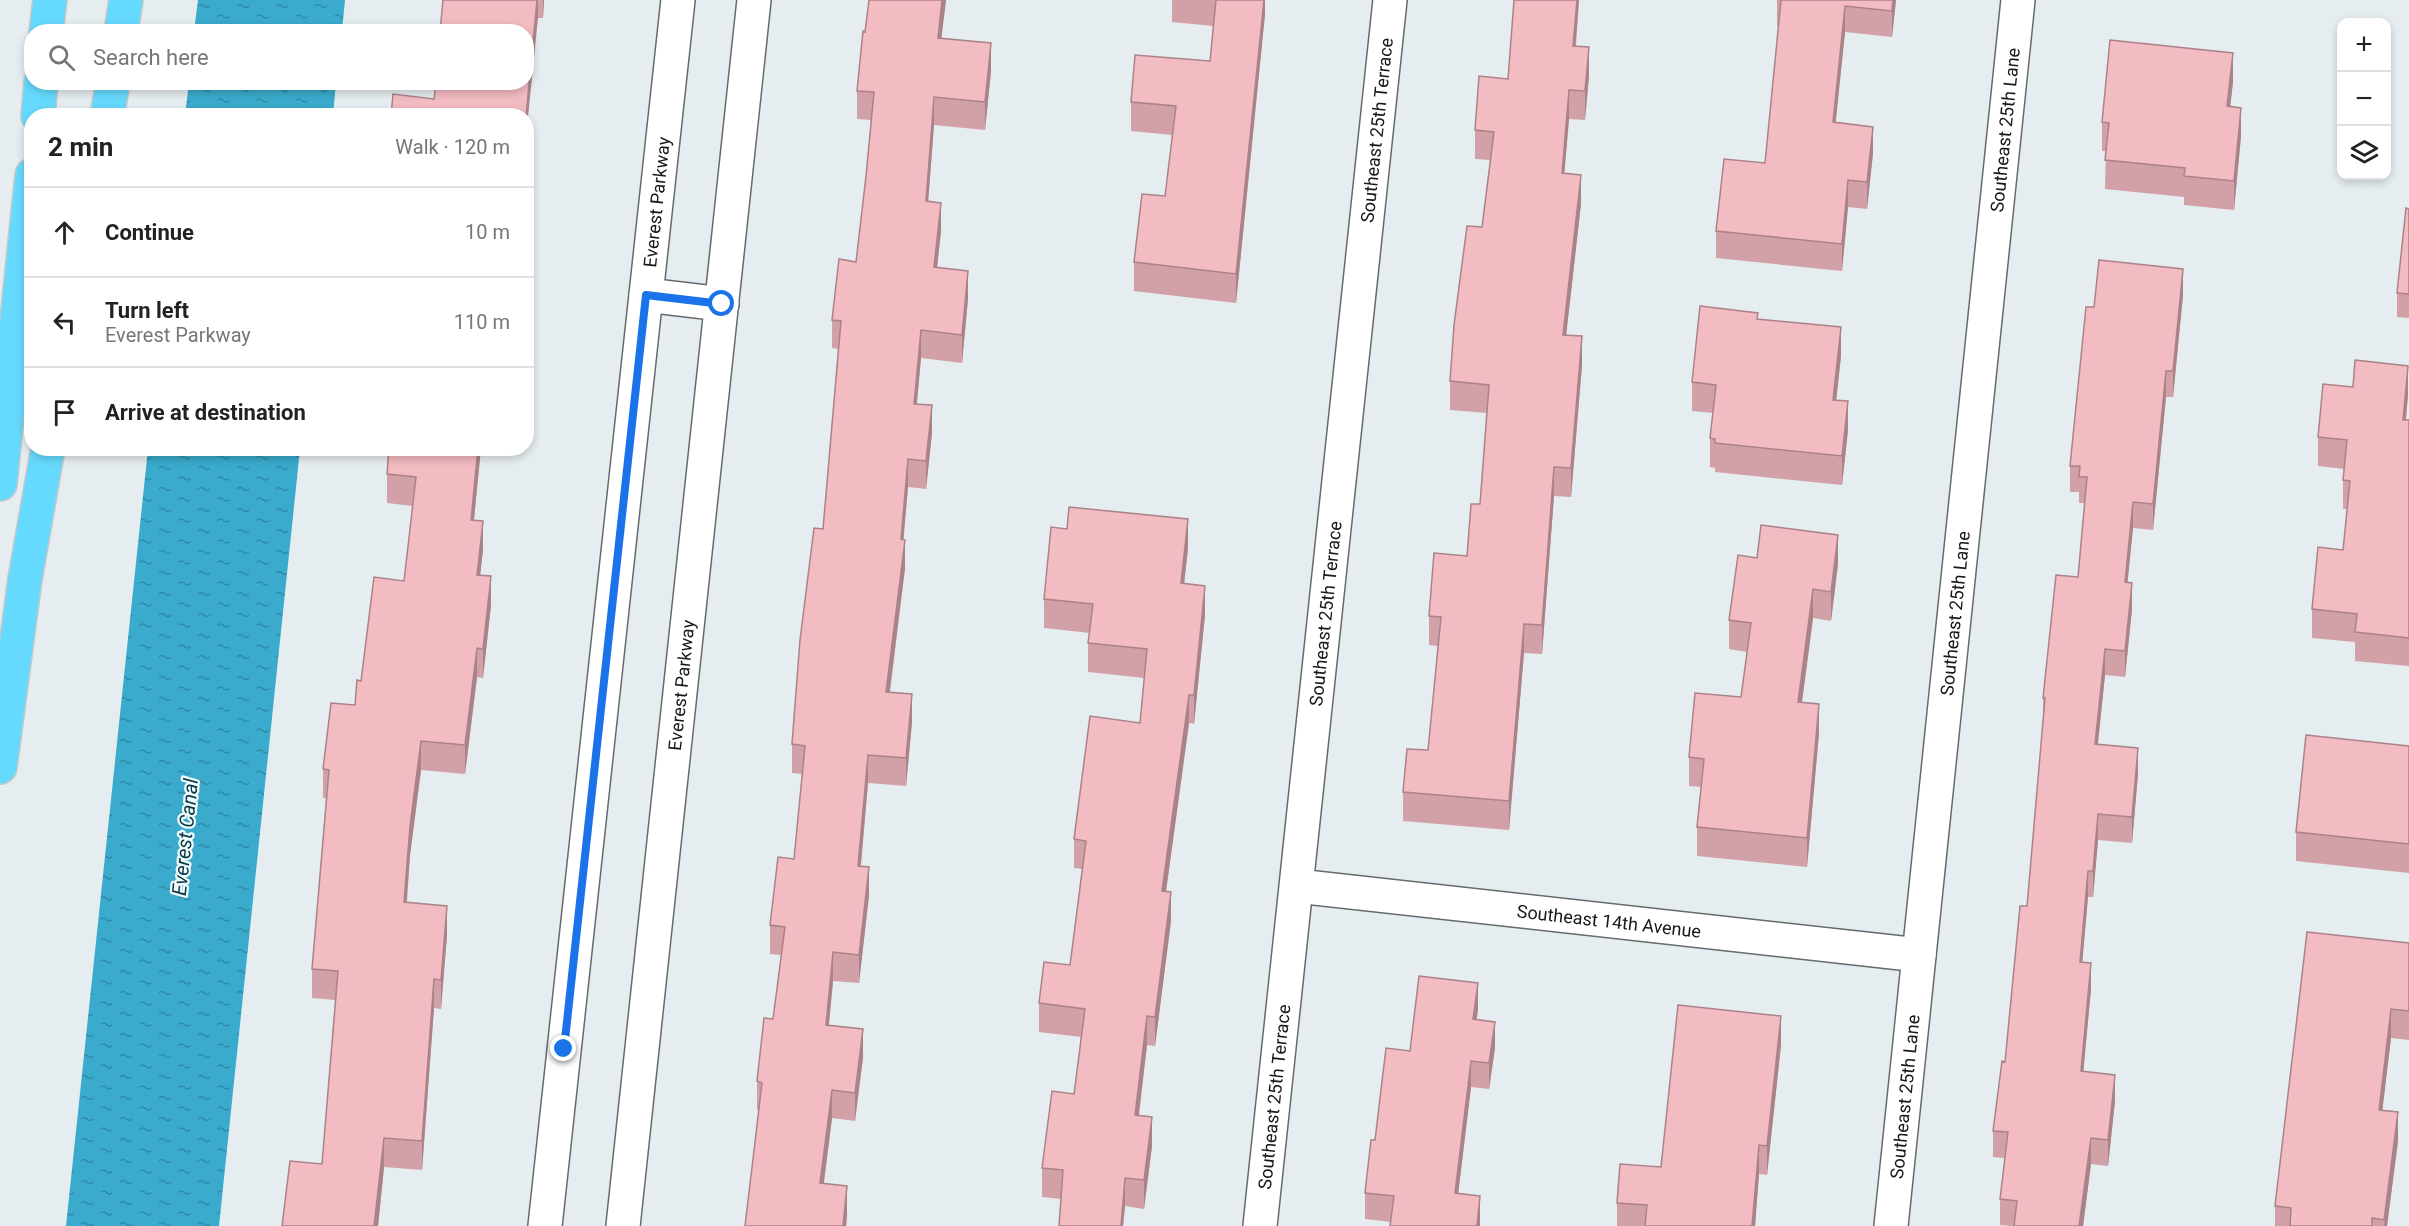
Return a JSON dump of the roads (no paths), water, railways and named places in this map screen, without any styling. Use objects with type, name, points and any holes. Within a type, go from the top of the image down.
[{"type":"highway","points":[[47,24],[50,0]]},
{"type":"highway","points":[[122,24],[126,0]]},
{"type":"highway","points":[[39,108],[40,90]]},
{"type":"highway","points":[[108,108],[111,90]]},
{"type":"highway","points":[[0,484],[24,252]]},
{"type":"highway","points":[[0,768],[25,579],[47,456]]},
{"type":"street","name":"Everest Parkway","points":[[545,1226],[678,0]]},
{"type":"street","name":"Everest Parkway","points":[[623,1226],[754,0]]},
{"type":"street","name":"Southeast 25th Terrace","points":[[1260,1226],[1390,0]]},
{"type":"street","name":"Southeast 25th Lane","points":[[1891,1226],[2018,0]]},
{"type":"street","points":[[646,295],[722,304]]},
{"type":"street","name":"Southeast 14th Avenue","points":[[1297,886],[1919,955]]},
{"type":"water","points":[[198,0],[345,0],[343,24],[195,24]]},
{"type":"water","points":[[188,90],[335,90],[334,108],[186,108]]},
{"type":"water","name":"Everest Canal","points":[[147,456],[299,456],[219,1226],[66,1226]]}]
